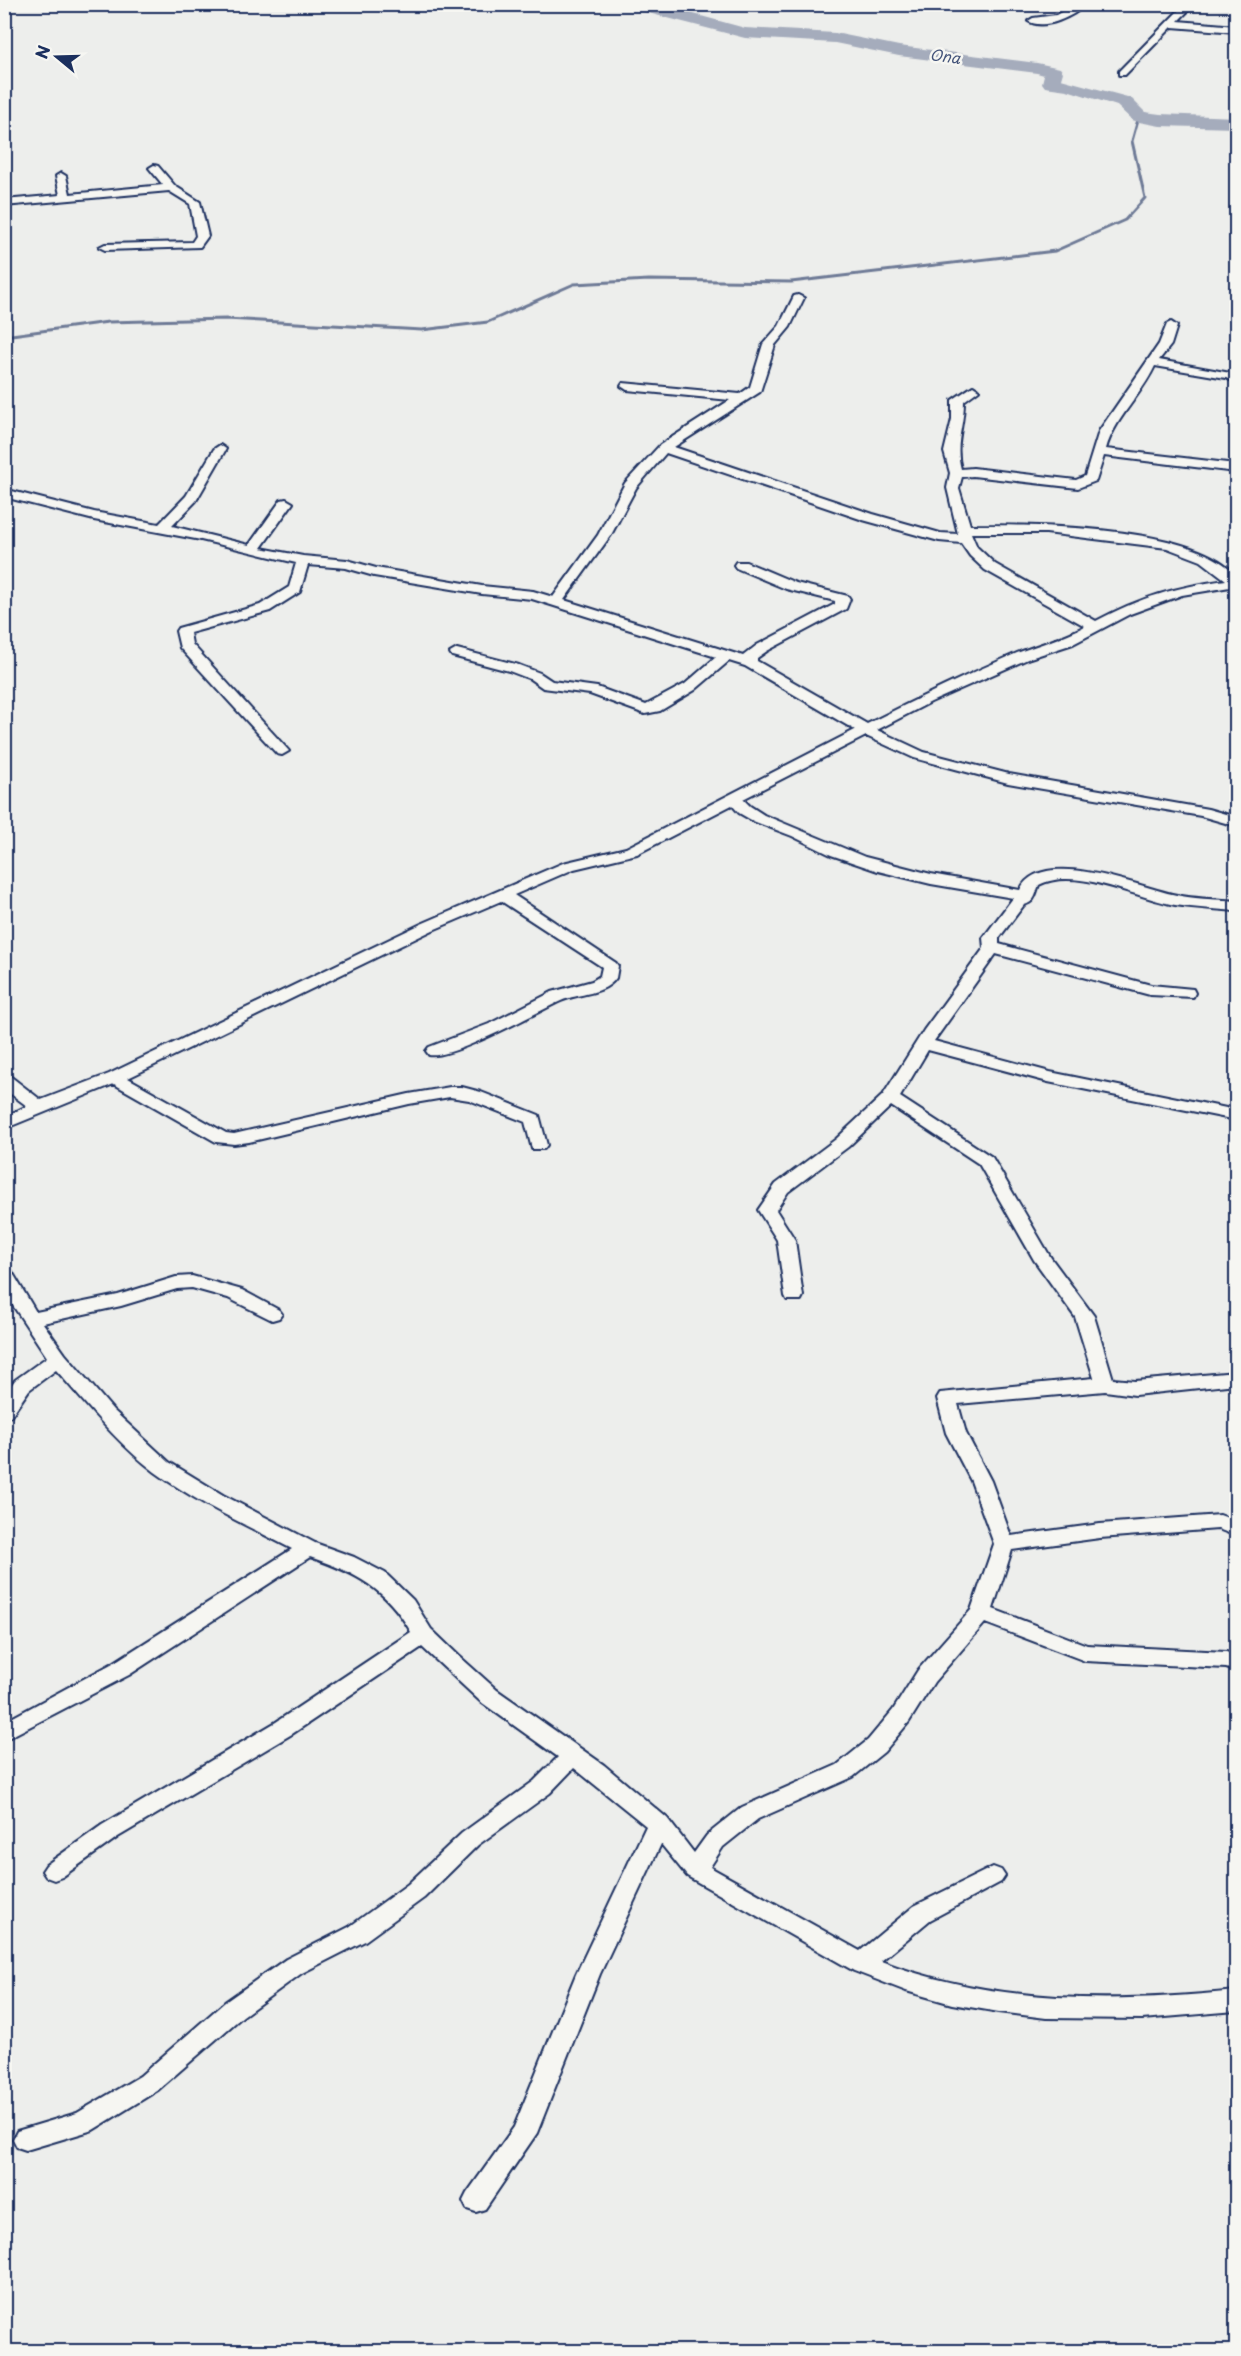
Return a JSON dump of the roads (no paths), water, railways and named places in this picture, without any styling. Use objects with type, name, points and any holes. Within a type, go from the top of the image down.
[{"type":"street","points":[[1033,21],[1055,20],[1069,16],[1082,4]]},
{"type":"street","points":[[1122,73],[1191,4]]},
{"type":"street","points":[[1169,24],[1236,29]]},
{"type":"street","points":[[105,247],[195,245],[202,236],[195,202],[171,188],[154,168]]},
{"type":"street","points":[[61,176],[66,198]]},
{"type":"street","points":[[4,203],[171,188]]},
{"type":"street","points":[[557,601],[604,535],[630,486],[664,448],[756,389],[769,344],[784,327],[798,298]]},
{"type":"street","points":[[956,474],[973,472],[1078,484],[1091,478],[1105,431],[1165,345],[1171,326]]},
{"type":"street","points":[[1151,362],[1229,375],[1236,379]]},
{"type":"street","points":[[627,386],[743,398]]},
{"type":"street","points":[[973,390],[958,400],[958,419],[950,452],[956,474],[953,488],[965,534],[972,550],[988,565],[1074,617],[1095,625]]},
{"type":"street","points":[[5,1123],[39,1107],[115,1078],[388,945],[569,866],[632,851],[865,729],[1025,655],[1068,641],[1095,625],[1149,601],[1179,591],[1236,582],[1228,571],[1187,550],[1169,544],[1046,529],[939,537],[868,517],[664,448]]},
{"type":"street","points":[[163,528],[191,498],[220,449]]},
{"type":"street","points":[[1099,452],[1236,468]]},
{"type":"street","points":[[4,493],[94,516],[203,536],[253,550],[303,560],[347,564],[374,572],[482,590],[533,595],[557,601],[750,663],[902,749],[1008,778],[1203,812],[1236,822]]},
{"type":"street","points":[[253,550],[258,539],[273,523],[286,503]]},
{"type":"street","points":[[282,751],[185,645],[183,631],[265,608],[296,589],[303,560]]},
{"type":"street","points":[[741,565],[791,586],[843,599],[841,606],[750,656],[750,663]]},
{"type":"street","points":[[457,653],[514,668],[535,676],[548,685],[592,690],[645,710],[655,708],[690,687],[727,655]]},
{"type":"street","points":[[734,796],[738,806],[747,812],[791,829],[837,852],[924,877],[1028,896]]},
{"type":"street","points":[[1188,993],[1150,990],[1040,962],[993,947],[990,941],[1019,901],[1028,896],[1032,882],[1060,873],[1112,882],[1126,888],[1174,900],[1236,906]]},
{"type":"street","points":[[435,1051],[495,1028],[558,996],[598,985],[608,978],[610,966],[601,958],[571,942],[504,896]]},
{"type":"street","points":[[794,1296],[786,1240],[767,1210],[782,1188],[842,1143],[890,1098],[932,1030],[993,947]]},
{"type":"street","points":[[925,1044],[1048,1077],[1236,1115]]},
{"type":"street","points":[[115,1078],[222,1138],[249,1137],[409,1099],[462,1092],[533,1119],[538,1145]]},
{"type":"street","points":[[4,1080],[39,1107]]},
{"type":"street","points":[[890,1098],[986,1161],[1022,1219],[1043,1260],[1084,1316],[1105,1384]]},
{"type":"street","points":[[4,1274],[18,1300],[58,1359],[106,1415],[162,1467],[216,1500],[308,1548],[347,1562],[378,1578],[406,1605],[423,1635],[489,1696],[596,1771],[659,1824],[695,1869],[885,1975],[969,1998],[1031,2006],[1090,2010],[1236,2001]]},
{"type":"street","points":[[33,1319],[121,1300],[176,1282],[192,1282],[236,1294],[272,1314]]},
{"type":"street","points":[[4,1411],[22,1385],[58,1359]]},
{"type":"street","points":[[695,1869],[715,1841],[750,1813],[844,1771],[876,1746],[901,1716],[926,1676],[981,1612],[1004,1544],[981,1481],[956,1433],[947,1398],[1105,1384],[1135,1388],[1236,1378]]},
{"type":"street","points":[[1004,1544],[1100,1530],[1220,1522],[1236,1529]]},
{"type":"street","points":[[4,1732],[121,1669],[308,1548]]},
{"type":"street","points":[[981,1612],[1085,1653],[1226,1660],[1236,1663]]},
{"type":"street","points":[[54,1871],[110,1831],[284,1728],[423,1635]]},
{"type":"street","points":[[26,2139],[84,2122],[149,2083],[242,2002],[294,1965],[357,1934],[416,1891],[470,1839],[542,1787],[573,1755]]},
{"type":"street","points":[[476,2201],[524,2133],[588,1974],[659,1824]]},
{"type":"street","points":[[862,1964],[921,1913],[993,1876]]},
{"type":"waterway","name":"Ona","points":[[635,4],[745,33],[835,38],[899,51],[1037,68],[1054,72],[1051,83],[1069,85],[1124,102],[1139,116],[1160,120],[1236,123]]},
{"type":"waterway","points":[[4,336],[108,322],[226,319],[422,330],[488,322],[574,284],[649,280],[791,282],[1055,251],[1125,220],[1145,198],[1132,141],[1139,116]]}]
